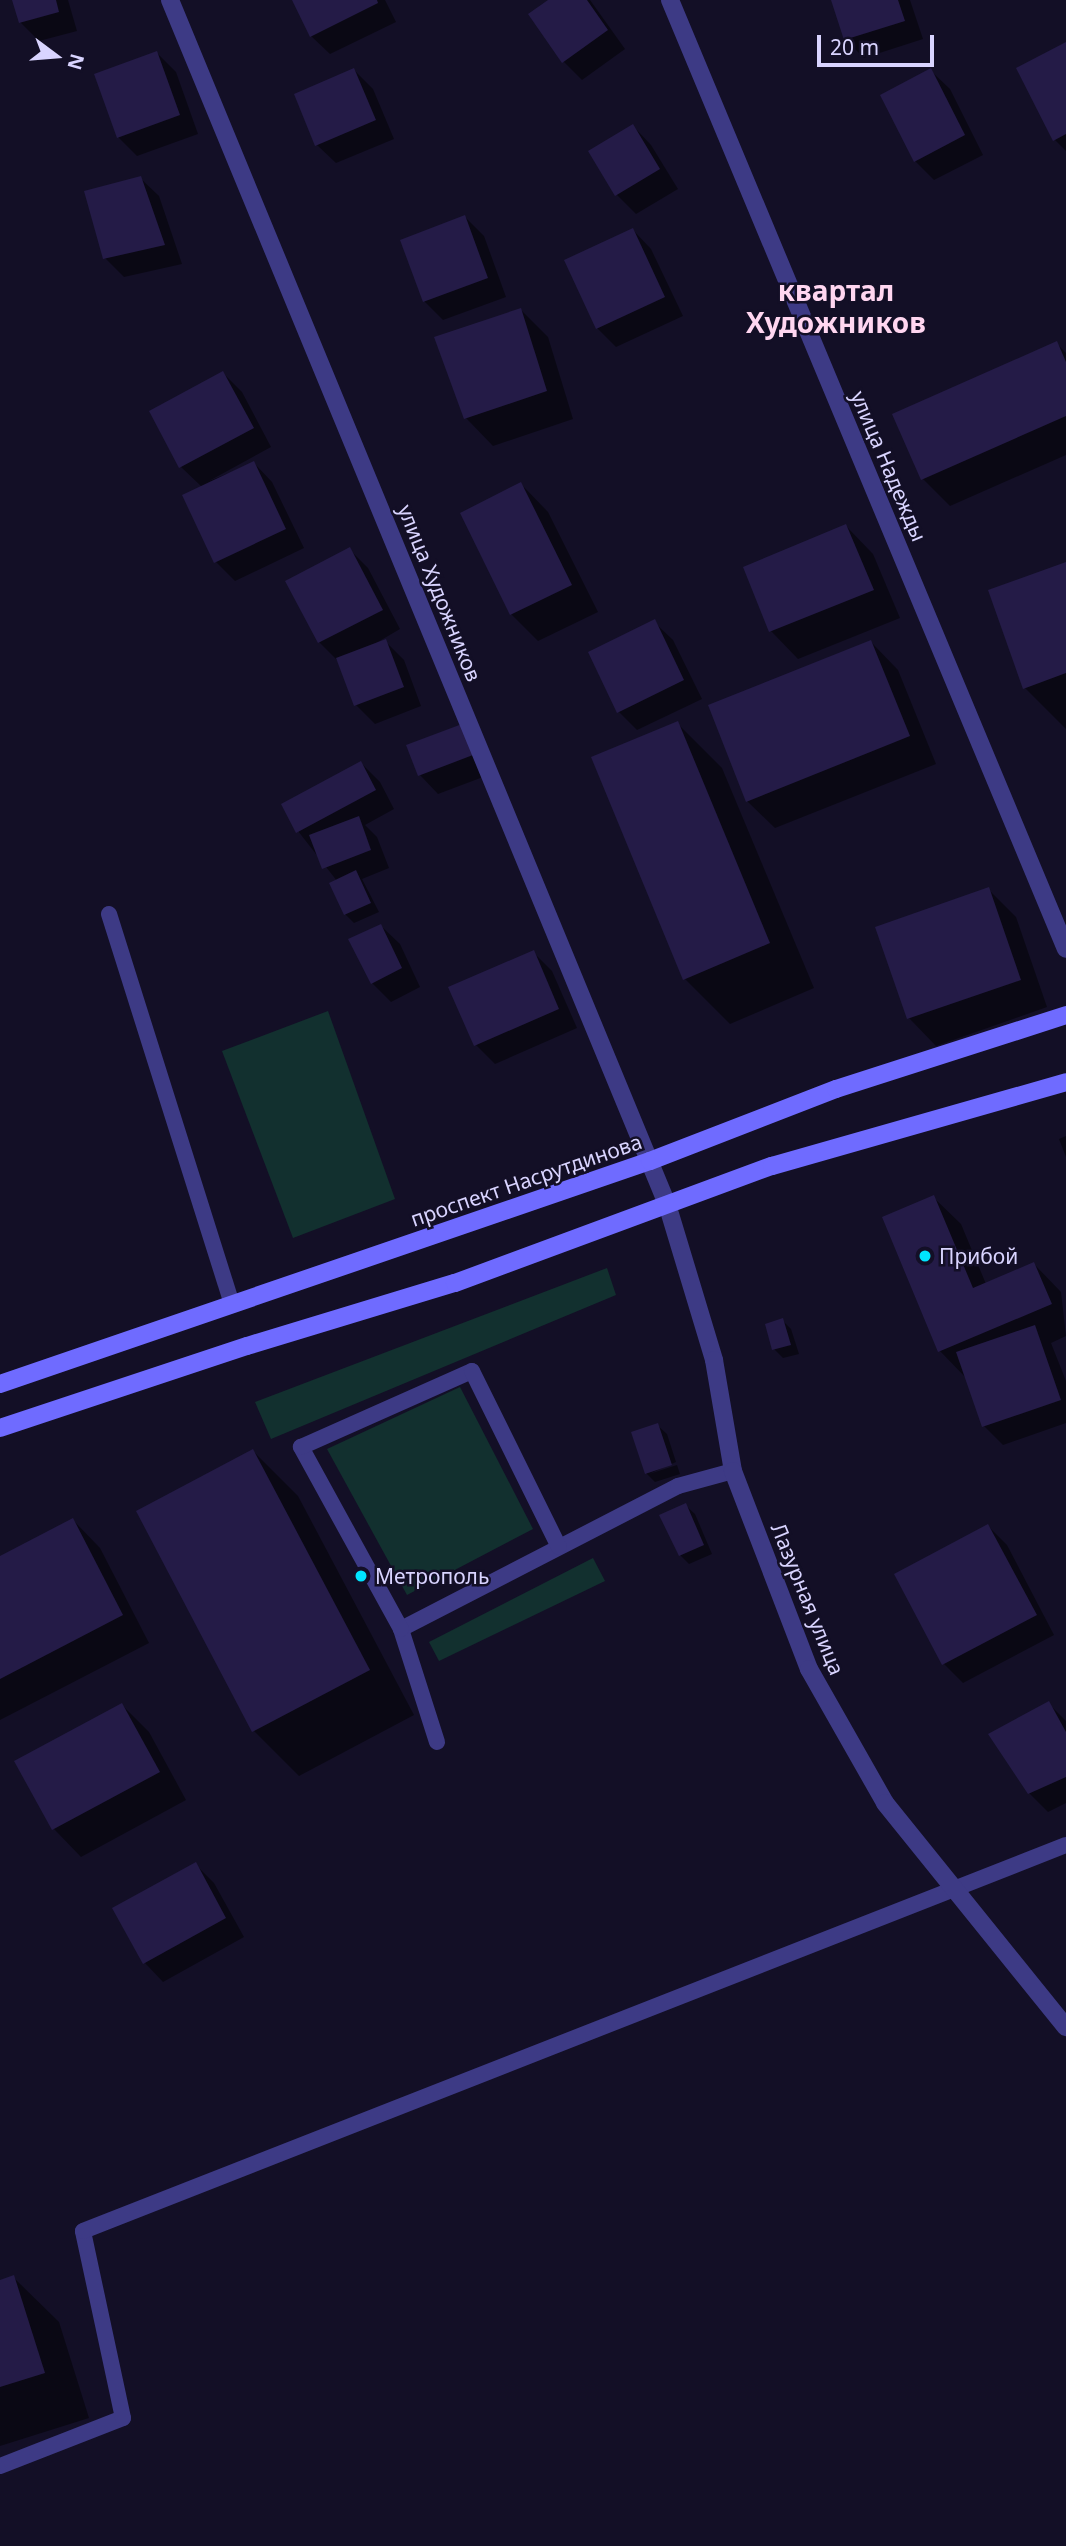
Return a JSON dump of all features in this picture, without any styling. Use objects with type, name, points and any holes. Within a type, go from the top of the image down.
[{"type":"main road","name":"проспект Насрутдинова","points":[[0,1384],[231,1302],[650,1161],[835,1089],[1066,1015]]},
{"type":"main road","points":[[0,1428],[455,1283],[772,1166],[1066,1083]]},
{"type":"street","name":"улица Художников","points":[[170,0],[667,1204]]},
{"type":"street","name":"улица Надежды","points":[[670,0],[1066,949]]},
{"type":"street","name":"Лазурная улица","points":[[667,1204],[714,1360],[733,1471],[809,1669],[885,1803],[1066,2027]]},
{"type":"lane","points":[[109,914],[231,1302]]},
{"type":"lane","points":[[437,1742],[401,1629],[301,1447],[472,1371],[559,1547]]},
{"type":"lane","points":[[401,1629],[678,1486],[733,1471]]},
{"type":"lane","points":[[0,2466],[123,2418],[83,2231],[1066,1845]]},
{"type":"green space","points":[[328,1011],[395,1199],[293,1238],[222,1051]]},
{"type":"green space","points":[[607,1268],[616,1295],[271,1439],[255,1402]]},
{"type":"green space","points":[[460,1387],[533,1529],[407,1595],[327,1449]]},
{"type":"green space","points":[[593,1558],[605,1581],[439,1661],[429,1642]]},
{"type":"building","points":[[12,0],[56,0],[59,12],[19,23]]},
{"type":"building","points":[[292,0],[377,0],[378,3],[310,37]]},
{"type":"building","points":[[548,0],[587,0],[608,30],[562,63],[528,14]]},
{"type":"building","points":[[831,0],[898,0],[905,21],[844,40]]},
{"type":"building","points":[[1066,42],[1066,134],[1053,141],[1016,68]]},
{"type":"building","points":[[157,51],[180,115],[117,138],[94,74]]},
{"type":"building","points":[[354,68],[376,120],[315,146],[294,94]]},
{"type":"building","points":[[931,68],[965,135],[914,162],[880,95]]},
{"type":"building","points":[[633,124],[660,169],[615,196],[588,151]]},
{"type":"building","points":[[141,176],[165,245],[103,259],[84,191]]},
{"type":"building","points":[[465,215],[488,278],[423,302],[400,240]]},
{"type":"building","points":[[633,228],[665,297],[596,329],[564,260]]},
{"type":"building","points":[[521,308],[547,391],[464,419],[434,337]]},
{"type":"building","points":[[1057,341],[1066,362],[1066,416],[921,480],[892,414]]},
{"type":"building","points":[[223,371],[254,428],[179,468],[149,411]]},
{"type":"building","points":[[254,461],[286,529],[214,563],[182,495]]},
{"type":"building","points":[[521,482],[572,585],[510,615],[460,513]]},
{"type":"building","points":[[846,524],[874,590],[769,632],[743,567]]},
{"type":"building","points":[[350,547],[383,610],[318,643],[285,581]]},
{"type":"building","points":[[1066,562],[1066,673],[1023,689],[988,590]]},
{"type":"building","points":[[655,619],[684,680],[617,713],[588,652]]},
{"type":"building","points":[[386,639],[404,687],[354,706],[336,658]]},
{"type":"building","points":[[871,640],[910,736],[746,802],[708,705]]},
{"type":"building","points":[[678,721],[770,943],[683,980],[591,757]]},
{"type":"building","points":[[462,724],[473,755],[418,776],[406,745]]},
{"type":"building","points":[[361,761],[376,790],[296,833],[281,804]]},
{"type":"building","points":[[359,816],[371,850],[322,869],[309,835]]},
{"type":"building","points":[[356,870],[371,903],[344,915],[329,883]]},
{"type":"building","points":[[989,887],[1021,980],[907,1019],[875,927]]},
{"type":"building","points":[[381,924],[402,968],[371,984],[348,939]]},
{"type":"building","points":[[534,950],[559,1009],[474,1046],[448,987]]},
{"type":"building","points":[[934,1195],[973,1288],[1034,1262],[1052,1304],[938,1352],[882,1217]]},
{"type":"building","points":[[783,1318],[791,1345],[772,1350],[765,1324]]},
{"type":"building","points":[[1035,1325],[1061,1400],[982,1427],[956,1352]]},
{"type":"building","points":[[658,1423],[672,1465],[645,1474],[631,1432]]},
{"type":"building","points":[[253,1449],[370,1670],[252,1732],[136,1511]]},
{"type":"building","points":[[686,1503],[704,1545],[679,1556],[659,1515]]},
{"type":"building","points":[[73,1518],[123,1615],[0,1679],[0,1556]]},
{"type":"building","points":[[988,1524],[1037,1615],[942,1665],[894,1574]]},
{"type":"building","points":[[1049,1701],[1066,1732],[1066,1777],[1028,1794],[988,1734]]},
{"type":"building","points":[[122,1703],[160,1772],[52,1830],[14,1761]]},
{"type":"building","points":[[196,1862],[226,1918],[143,1964],[112,1908]]},
{"type":"building","points":[[14,2275],[45,2373],[0,2387],[0,2280]]},
{"type":"place","name":"Прибой","points":[[925,1256]]},
{"type":"place","name":"Метрополь","points":[[361,1576]]},
{"type":"district","name":"квартал Художников","points":[[836,306]]}]
